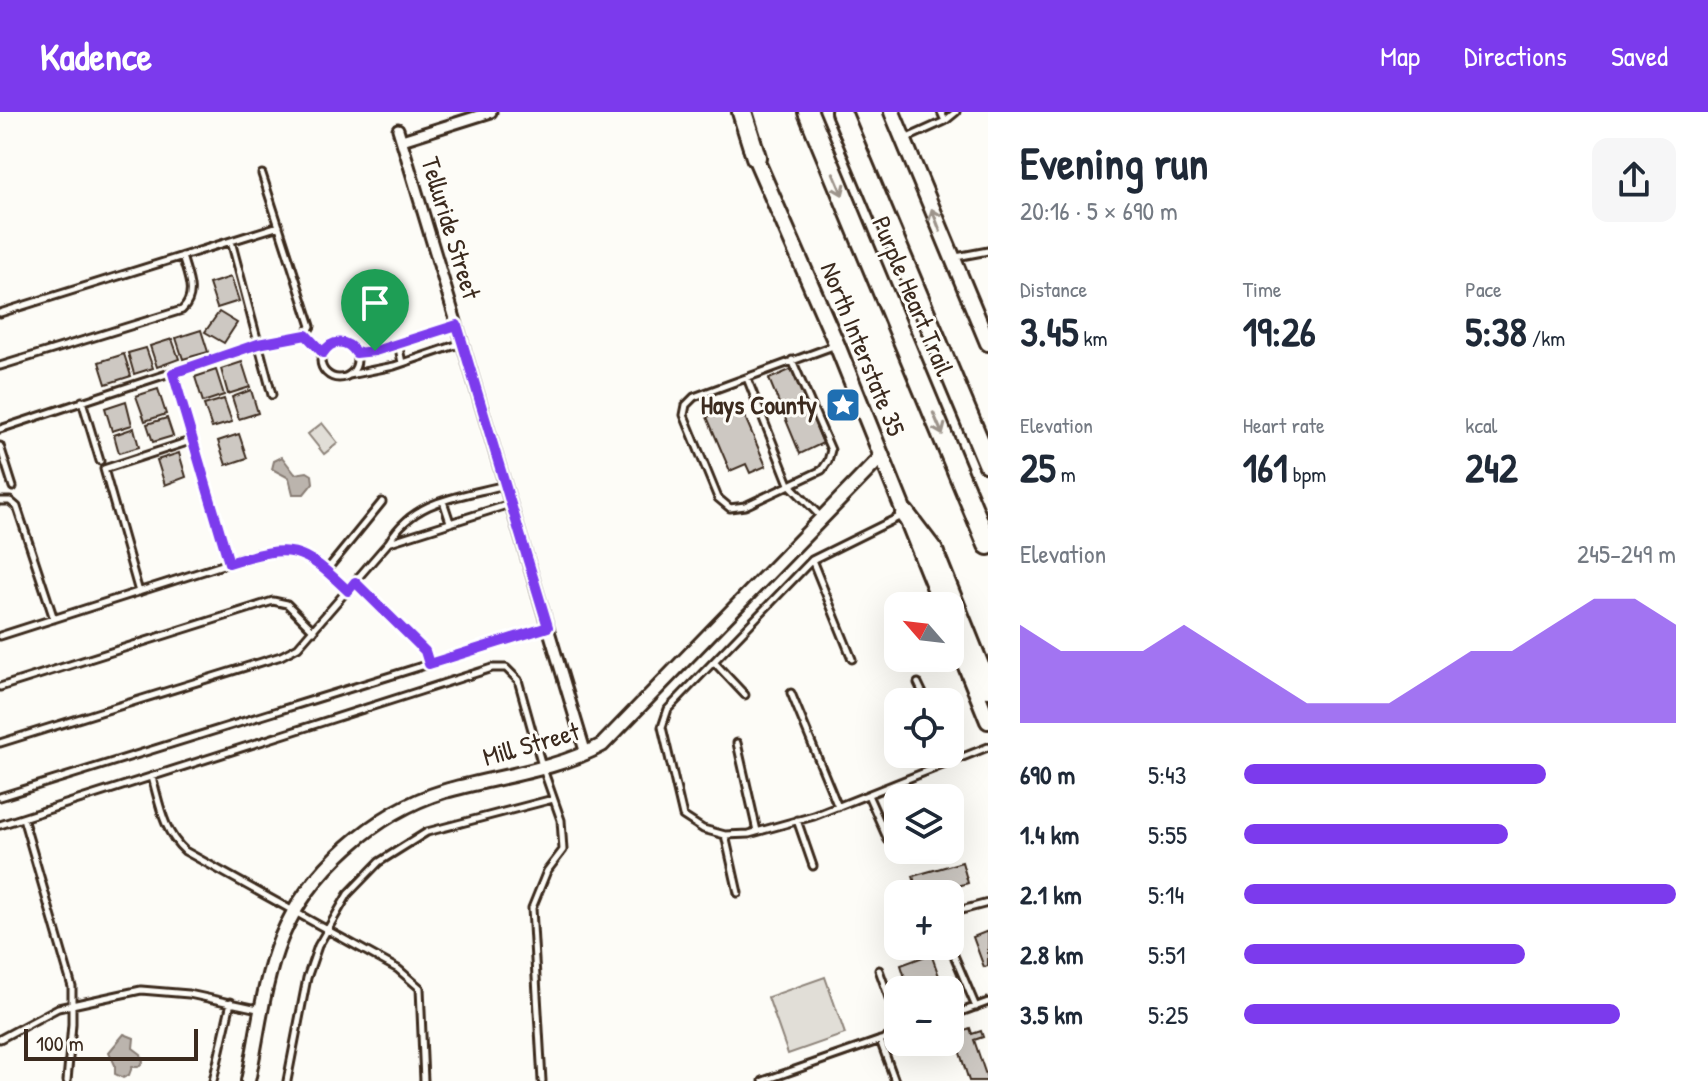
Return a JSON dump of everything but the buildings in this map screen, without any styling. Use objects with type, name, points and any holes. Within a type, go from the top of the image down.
[{"type":"highway","points":[[742,112],[756,157]]},
{"type":"highway","name":"Purple Heart Trail","points":[[808,112],[988,545]]},
{"type":"highway","name":"Purple Heart Trail","points":[[841,112],[988,463]]},
{"type":"highway","points":[[905,514],[933,551],[988,688]]},
{"type":"main road","name":"North Interstate 35","points":[[734,112],[837,345],[936,592]]},
{"type":"main road","points":[[892,112],[988,343]]},
{"type":"main road","points":[[964,662],[988,721]]},
{"type":"street","points":[[402,140],[491,112]]},
{"type":"street","name":"Telluride Street","points":[[398,129],[586,754]]},
{"type":"street","name":"Mill Street","points":[[248,1081],[273,962],[294,912],[331,863],[364,834],[401,809],[441,793],[586,754],[602,745],[881,457]]},
{"type":"lane","points":[[941,112],[945,121]]},
{"type":"lane","points":[[904,139],[945,121],[956,112]]},
{"type":"lane","points":[[262,174],[311,326],[306,335]]},
{"type":"lane","points":[[0,313],[279,226]]},
{"type":"lane","points":[[231,241],[272,395]]},
{"type":"lane","points":[[951,258],[988,251]]},
{"type":"lane","points":[[0,366],[182,310],[190,303],[192,293],[182,256]]},
{"type":"lane","points":[[356,353],[457,325]]},
{"type":"lane","points":[[0,429],[258,344],[306,335]]},
{"type":"lane","points":[[306,335],[323,353]]},
{"type":"lane","points":[[349,375],[357,365],[353,347],[340,341],[333,343],[323,353],[322,366],[325,372],[337,378],[402,363],[462,343]]},
{"type":"lane","points":[[398,343],[402,363]]},
{"type":"lane","points":[[792,360],[831,450],[828,461],[822,470],[745,506],[730,508],[718,498],[684,415],[686,405],[694,397],[792,360],[837,345]]},
{"type":"lane","points":[[173,373],[229,563]]},
{"type":"lane","points":[[747,378],[789,484],[823,519]]},
{"type":"lane","points":[[82,401],[100,461]]},
{"type":"lane","points":[[139,592],[104,469],[193,440]]},
{"type":"lane","points":[[0,446],[13,487]]},
{"type":"lane","points":[[0,743],[281,656],[298,647],[314,631],[389,542],[397,528],[412,514],[427,505],[505,485]]},
{"type":"lane","points":[[0,501],[10,501],[17,507],[54,619]]},
{"type":"lane","points":[[443,501],[450,522]]},
{"type":"lane","points":[[326,571],[382,502]]},
{"type":"lane","points":[[389,542],[510,504]]},
{"type":"lane","points":[[905,514],[812,560],[668,709],[662,727],[683,816],[703,829],[725,835],[757,831],[838,807],[936,768]]},
{"type":"lane","points":[[0,636],[229,563],[280,550],[303,554],[348,591]]},
{"type":"lane","points":[[812,560],[852,659]]},
{"type":"lane","points":[[355,582],[425,651],[429,664]]},
{"type":"lane","points":[[0,687],[273,601],[287,604],[314,631]]},
{"type":"lane","points":[[0,797],[548,627]]},
{"type":"lane","points":[[714,662],[745,695]]},
{"type":"lane","points":[[0,825],[497,667],[511,671],[518,680],[561,820],[563,850],[547,871],[532,908],[542,1081]]},
{"type":"lane","points":[[918,683],[920,688]]},
{"type":"lane","points":[[791,693],[838,807]]},
{"type":"lane","points":[[737,743],[757,831]]},
{"type":"lane","points":[[964,757],[988,747]]},
{"type":"lane","points":[[152,777],[166,827],[173,840],[185,851],[398,969],[420,988],[424,1081]]},
{"type":"lane","points":[[868,795],[884,831]]},
{"type":"lane","points":[[287,1081],[307,978],[326,930],[348,894],[379,862],[427,832],[553,799]]},
{"type":"lane","points":[[23,818],[72,987],[67,1081]]},
{"type":"lane","points":[[797,820],[813,866]]},
{"type":"lane","points":[[725,835],[738,893]]},
{"type":"lane","points":[[964,909],[988,903]]},
{"type":"lane","points":[[956,960],[976,1007]]},
{"type":"lane","points":[[879,970],[884,984]]},
{"type":"lane","points":[[0,1039],[58,1008],[141,990],[189,994],[263,1010]]},
{"type":"lane","points":[[213,1081],[231,1002]]},
{"type":"lane","points":[[964,1011],[988,1002]]},
{"type":"lane","points":[[767,1080],[884,1039]]},
{"type":"lane","points":[[880,1040],[895,1081]]},
{"type":"shaded area","points":[[322,423],[338,443],[324,454],[308,434]]},
{"type":"shaded area","points":[[282,457],[295,474],[307,472],[312,475],[313,483],[304,494],[293,494],[289,478],[272,469],[274,461]]},
{"type":"shaded area","points":[[825,977],[845,1034],[788,1054],[768,997]]},
{"type":"shaded area","points":[[124,1034],[134,1038],[133,1048],[141,1054],[143,1062],[138,1067],[132,1067],[129,1075],[123,1078],[115,1074],[109,1052]]},
{"type":"place","name":"Hays County","points":[[843,405]]},
{"type":"route","points":[[457,325],[548,627],[429,664],[425,651],[355,582],[348,591],[303,554],[280,550],[229,563],[173,373],[258,344],[306,335],[323,353],[327,347],[340,341],[353,347],[356,353],[375,351],[457,325]]}]
